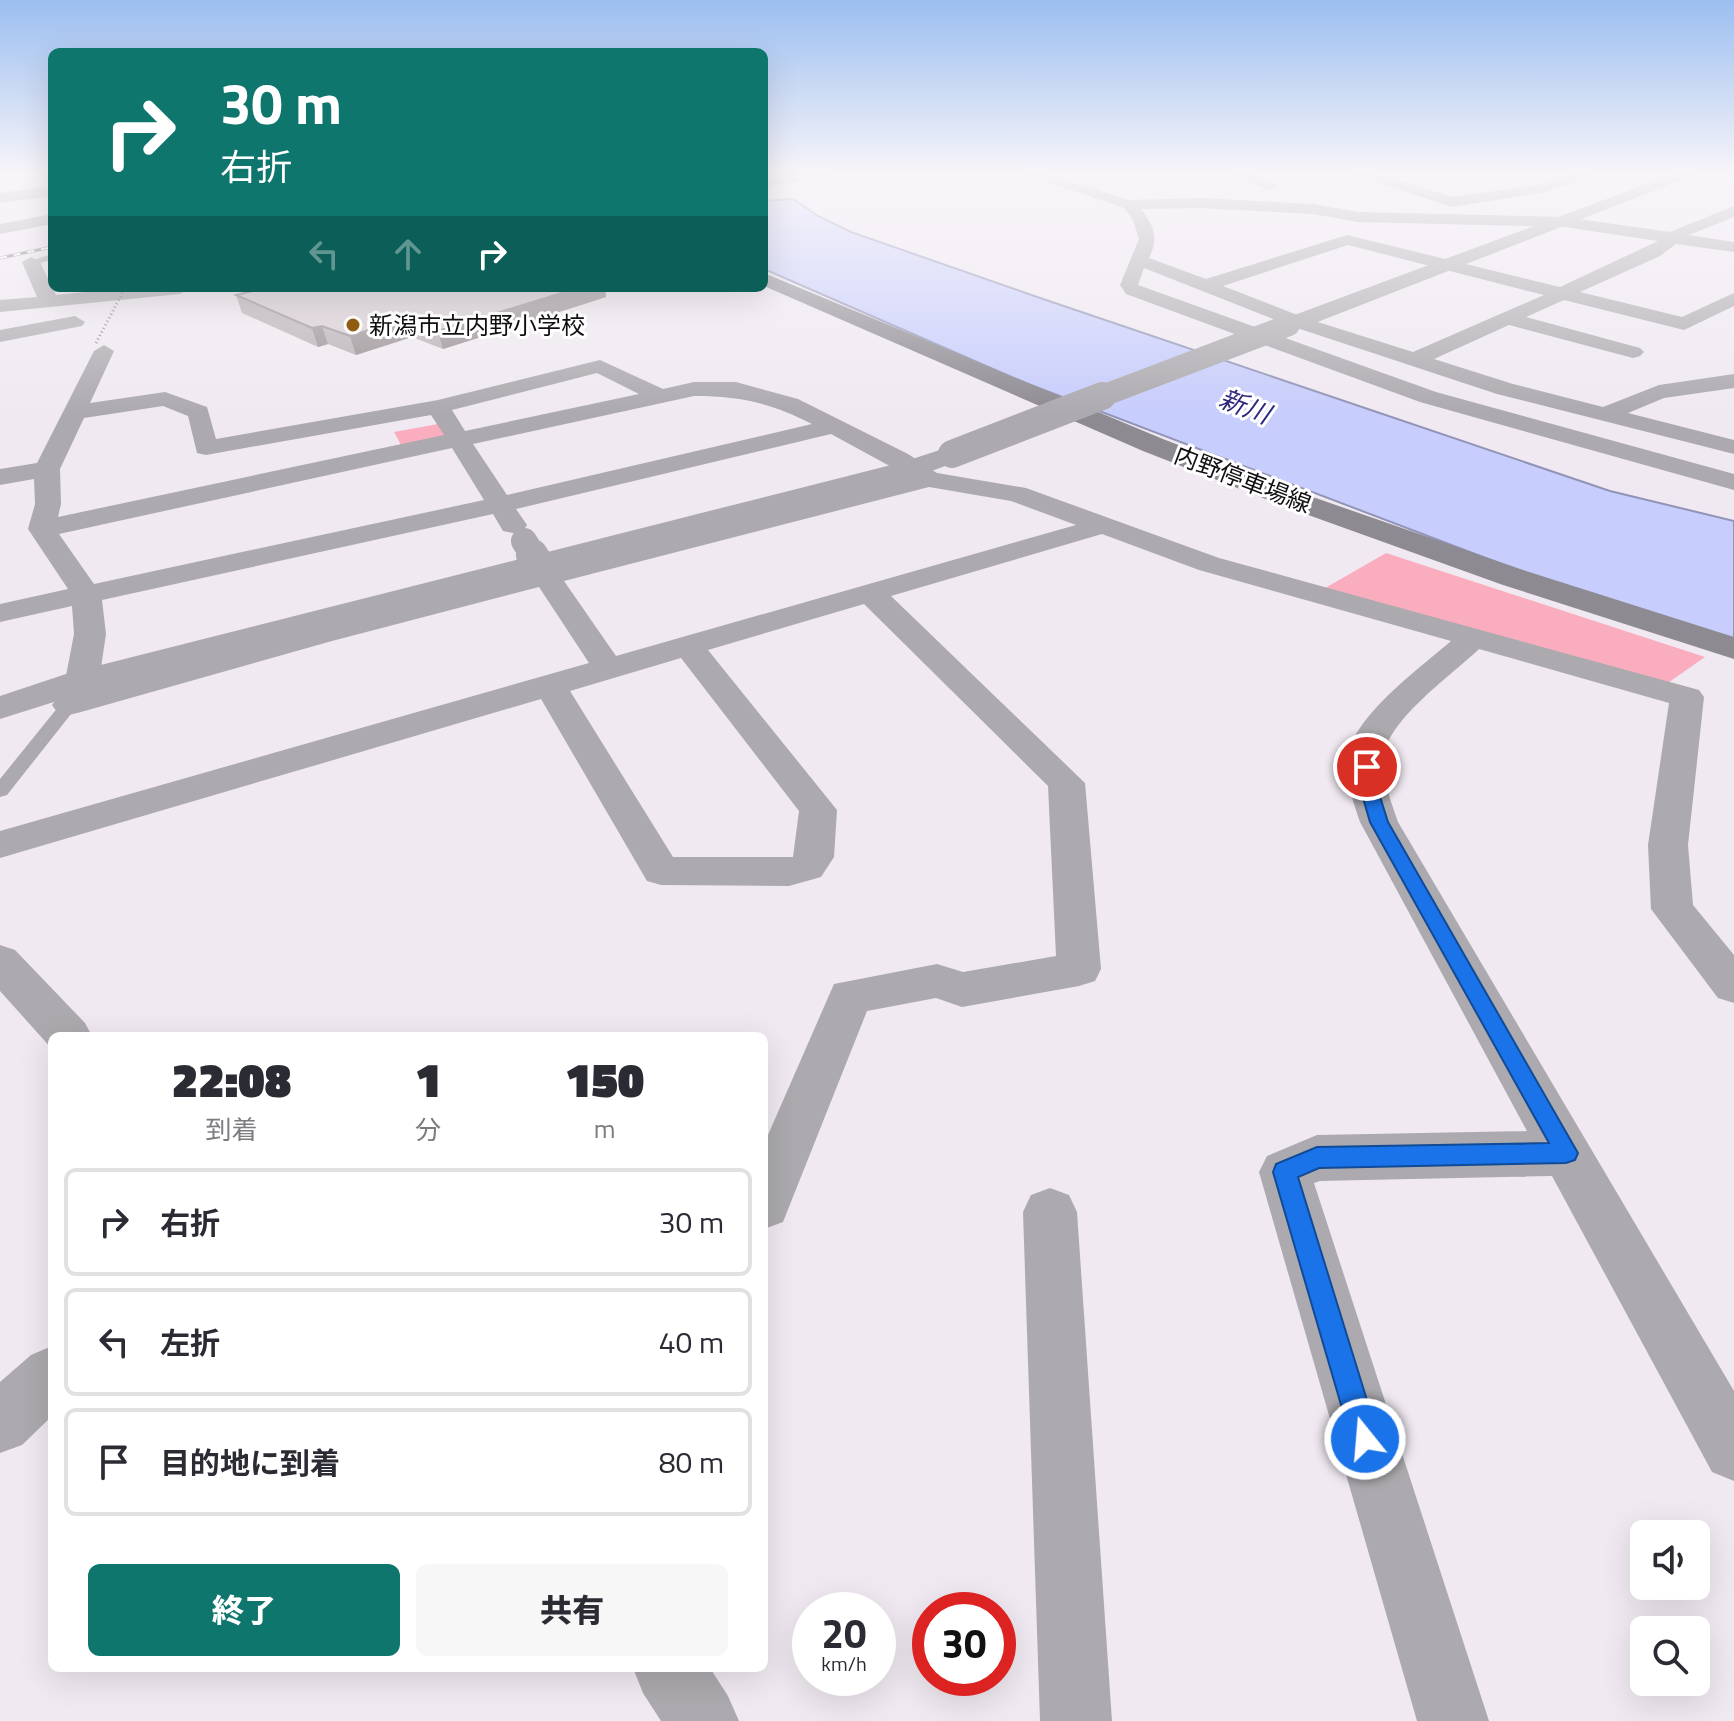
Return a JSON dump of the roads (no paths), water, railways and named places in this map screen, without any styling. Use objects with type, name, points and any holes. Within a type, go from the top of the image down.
[{"type":"main road","name":"内野停車場線","points":[[768,281],[1140,439],[1286,497],[1572,597],[1734,648]]},
{"type":"street","points":[[1145,252],[1142,261],[1134,268],[1129,285],[1133,290],[1428,397],[1734,482]]},
{"type":"street","points":[[1204,286],[1309,252]]},
{"type":"street","points":[[1396,252],[1684,324],[1732,302]]},
{"type":"street","points":[[0,708],[76,693],[350,626],[921,473],[952,454],[1486,252]]},
{"type":"street","points":[[1414,360],[1653,252]]},
{"type":"street","points":[[1655,252],[1685,259]]},
{"type":"street","points":[[1142,261],[1294,324],[1505,389],[1734,447]]},
{"type":"street","points":[[31,262],[49,301]]},
{"type":"street","points":[[0,306],[115,292]]},
{"type":"street","points":[[0,336],[130,308],[130,292]]},
{"type":"street","points":[[1510,319],[1633,352]]},
{"type":"street","points":[[76,693],[90,634],[86,594],[42,529],[48,504],[47,469],[100,347]]},
{"type":"street","points":[[74,412],[165,399],[199,412],[206,448],[438,407],[600,366],[660,396]]},
{"type":"street","points":[[1605,414],[1659,392],[1734,381]]},
{"type":"street","points":[[42,529],[694,389],[736,389],[790,404],[921,473],[1017,494],[1209,564],[1687,697],[1668,845],[1672,909],[1734,986]]},
{"type":"street","points":[[438,407],[498,505],[610,670]]},
{"type":"street","points":[[0,613],[498,505],[836,426]]},
{"type":"street","points":[[0,477],[47,469]]},
{"type":"street","points":[[76,693],[921,473]]},
{"type":"street","points":[[0,845],[551,688],[1101,526]]},
{"type":"street","points":[[768,1195],[850,996],[937,981],[962,990],[1079,969],[1066,783],[870,593]]},
{"type":"street","points":[[1473,638],[1387,718],[1367,750],[1367,784],[1379,822],[1734,1450]]},
{"type":"street","points":[[551,688],[661,871],[789,872],[807,867],[814,857],[818,810],[689,647]]},
{"type":"street","points":[[0,962],[65,1032]]},
{"type":"street","points":[[1453,1721],[1285,1172],[1317,1158],[1566,1153]]},
{"type":"street","points":[[1050,1212],[1076,1721]]},
{"type":"street","points":[[0,1423],[48,1380]]},
{"type":"street","points":[[671,1672],[703,1721]]},
{"type":"lane","points":[[31,262],[48,258]]},
{"type":"lane","points":[[0,791],[76,693]]},
{"type":"water","name":"新川","points":[[768,252],[909,252],[1610,491],[1734,521],[1734,645],[1675,630],[1023,382],[768,271]]},
{"type":"railway","points":[[0,258],[27,252]]},
{"type":"place","name":"新潟市立内野小学校","points":[[353,325]]}]
